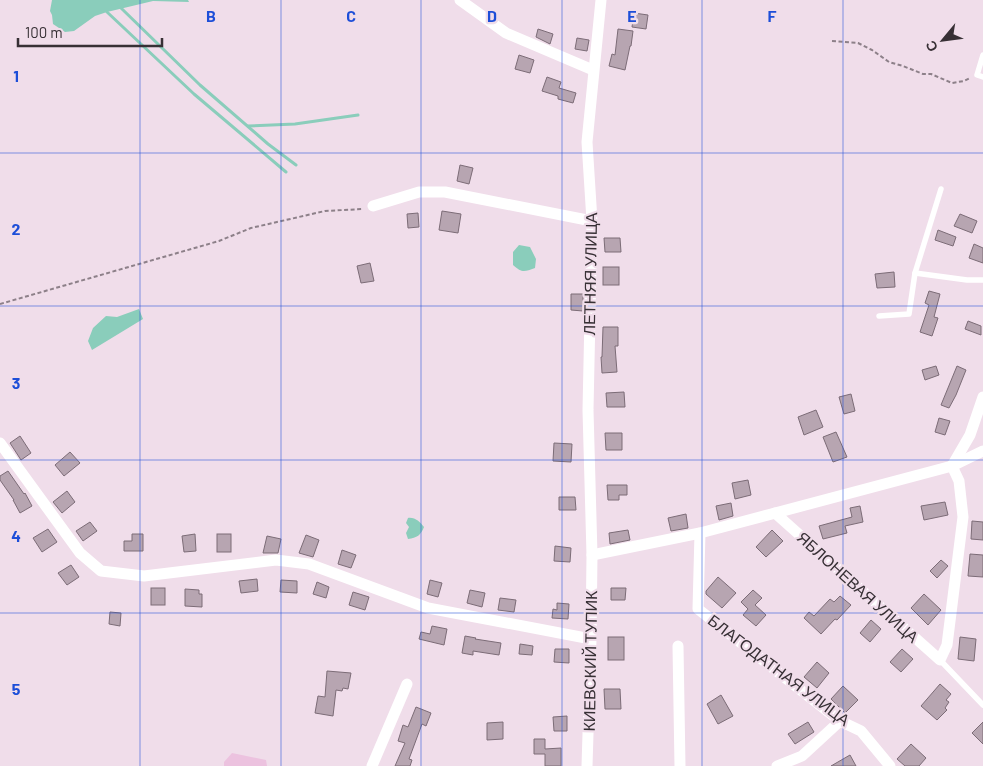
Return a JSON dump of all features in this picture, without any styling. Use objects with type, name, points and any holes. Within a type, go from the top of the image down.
[{"type":"street","points":[[460,0],[506,33],[593,70]]},
{"type":"street","name":"ЛЕТНЯЯ УЛИЦА","points":[[592,552],[588,410],[592,221],[587,142],[601,0]]},
{"type":"street","points":[[372,206],[419,192],[445,192],[592,221]]},
{"type":"street","points":[[952,466],[970,435],[983,397]]},
{"type":"street","points":[[0,444],[80,554],[101,570],[144,576],[276,560],[310,564],[428,608],[591,639]]},
{"type":"street","points":[[592,552],[700,533],[952,466],[983,451]]},
{"type":"street","points":[[940,660],[947,645],[963,517],[959,481],[952,466]]},
{"type":"street","name":"ЯБЛОНЕВАЯ УЛИЦА","points":[[776,513],[940,660]]},
{"type":"street","name":"БЛАГОДАТНАЯ УЛИЦА","points":[[700,533],[698,608],[840,721],[861,731],[890,766]]},
{"type":"street","name":"КИЕВСКИЙ ТУПИК","points":[[587,766],[592,552]]},
{"type":"street","points":[[678,646],[680,766]]},
{"type":"street","points":[[372,766],[407,684]]},
{"type":"street","points":[[777,766],[802,756],[840,721]]},
{"type":"lane","points":[[980,76],[983,55]]},
{"type":"lane","points":[[879,316],[909,314],[915,273],[941,189]]},
{"type":"lane","points":[[915,273],[967,280],[983,280]]},
{"type":"lane","points":[[940,660],[983,705]]},
{"type":"path","points":[[832,41],[858,43],[889,62],[952,82],[964,81],[980,76]]},
{"type":"path","points":[[0,304],[219,241],[251,228],[325,211],[362,210],[372,206]]},
{"type":"shaded area","points":[[52,0],[188,0],[189,2],[153,1],[107,12],[95,16],[74,31],[65,32],[53,24],[50,11]]},
{"type":"shaded area","points":[[519,245],[530,247],[536,259],[535,268],[523,271],[513,265],[513,252]]},
{"type":"shaded area","points":[[139,309],[143,319],[92,350],[88,341],[93,328],[106,316],[117,317]]},
{"type":"shaded area","points":[[408,518],[415,519],[424,527],[418,536],[408,539],[406,533],[409,527],[406,523]]},
{"type":"shaded area","points":[[232,753],[266,760],[267,766],[224,766],[224,762]]},
{"type":"building","points":[[634,13],[648,15],[646,29],[632,27]]},
{"type":"building","points":[[538,29],[553,34],[550,44],[536,37]]},
{"type":"building","points":[[618,29],[633,31],[625,70],[609,66],[612,54],[615,55]]},
{"type":"building","points":[[577,38],[589,40],[587,51],[575,49]]},
{"type":"building","points":[[519,55],[534,60],[530,73],[515,69]]},
{"type":"building","points":[[547,77],[561,82],[559,88],[576,93],[573,103],[558,99],[558,96],[542,91]]},
{"type":"building","points":[[460,165],[473,168],[469,184],[457,181]]},
{"type":"building","points":[[442,211],[461,214],[458,233],[439,230]]},
{"type":"building","points":[[418,213],[419,227],[408,228],[407,214]]},
{"type":"building","points":[[960,214],[977,221],[972,233],[954,226]]},
{"type":"building","points":[[938,230],[956,237],[953,246],[935,240]]},
{"type":"building","points":[[604,238],[620,238],[621,252],[605,252]]},
{"type":"building","points":[[974,244],[983,248],[983,263],[969,258]]},
{"type":"building","points":[[370,263],[374,281],[361,283],[357,266]]},
{"type":"building","points":[[603,267],[619,267],[619,285],[603,285]]},
{"type":"building","points":[[894,272],[895,287],[877,288],[875,274]]},
{"type":"building","points":[[929,291],[940,294],[934,317],[938,318],[932,336],[920,332],[929,305],[925,303]]},
{"type":"building","points":[[571,294],[583,294],[583,311],[571,310]]},
{"type":"building","points":[[968,321],[981,326],[981,335],[965,329]]},
{"type":"building","points":[[603,327],[618,327],[618,346],[615,346],[617,372],[602,373]]},
{"type":"building","points":[[936,366],[939,375],[925,380],[922,370]]},
{"type":"building","points":[[957,366],[966,370],[949,408],[941,405]]},
{"type":"building","points":[[624,392],[625,407],[607,407],[606,393]]},
{"type":"building","points":[[851,394],[855,411],[844,414],[839,397]]},
{"type":"building","points":[[816,410],[823,427],[804,435],[798,417]]},
{"type":"building","points":[[939,418],[950,421],[945,435],[935,432]]},
{"type":"building","points":[[836,432],[847,457],[833,462],[823,437]]},
{"type":"building","points":[[605,433],[622,433],[622,450],[606,450]]},
{"type":"building","points":[[20,436],[31,453],[21,460],[10,443]]},
{"type":"building","points":[[554,443],[572,444],[571,462],[553,461]]},
{"type":"building","points":[[70,452],[80,463],[64,476],[55,465]]},
{"type":"building","points":[[8,471],[25,493],[32,506],[20,513],[14,500],[0,480],[0,476]]},
{"type":"building","points":[[748,480],[751,495],[735,499],[732,483]]},
{"type":"building","points":[[607,485],[627,485],[627,495],[619,495],[619,500],[608,500]]},
{"type":"building","points":[[67,491],[75,502],[62,513],[53,502]]},
{"type":"building","points":[[559,497],[575,497],[576,510],[559,510]]},
{"type":"building","points":[[945,502],[948,515],[924,520],[921,506]]},
{"type":"building","points":[[731,503],[733,516],[719,520],[716,506]]},
{"type":"building","points":[[860,506],[863,522],[845,526],[847,533],[823,539],[819,526],[852,517],[850,508]]},
{"type":"building","points":[[686,514],[688,528],[671,531],[668,518]]},
{"type":"building","points":[[972,521],[983,522],[983,540],[971,539]]},
{"type":"building","points":[[90,522],[97,531],[83,541],[76,531]]},
{"type":"building","points":[[48,529],[57,542],[42,552],[33,538]]},
{"type":"building","points":[[628,530],[630,540],[610,544],[609,533]]},
{"type":"building","points":[[772,530],[783,541],[766,557],[756,547]]},
{"type":"building","points":[[132,534],[143,534],[143,551],[124,551],[124,541],[132,541]]},
{"type":"building","points":[[195,534],[196,551],[184,552],[182,536]]},
{"type":"building","points":[[217,534],[231,534],[231,552],[217,552]]},
{"type":"building","points":[[306,535],[319,540],[313,557],[299,553]]},
{"type":"building","points":[[267,536],[281,539],[278,553],[263,553]]},
{"type":"building","points":[[555,546],[571,548],[570,562],[554,561]]},
{"type":"building","points":[[342,550],[356,555],[351,568],[338,564]]},
{"type":"building","points":[[970,554],[983,555],[983,577],[968,576]]},
{"type":"building","points":[[941,560],[948,566],[937,578],[930,571]]},
{"type":"building","points":[[71,565],[79,577],[67,585],[58,573]]},
{"type":"building","points":[[718,577],[736,593],[722,608],[706,594],[706,591]]},
{"type":"building","points":[[257,579],[258,591],[241,593],[239,581]]},
{"type":"building","points":[[281,580],[297,581],[297,593],[280,592]]},
{"type":"building","points":[[430,580],[442,583],[438,597],[427,594]]},
{"type":"building","points":[[317,582],[329,587],[326,598],[313,594]]},
{"type":"building","points":[[151,588],[165,588],[165,605],[151,605]]},
{"type":"building","points":[[611,588],[626,588],[625,600],[611,600]]},
{"type":"building","points":[[185,589],[199,590],[199,594],[202,594],[202,607],[185,606]]},
{"type":"building","points":[[470,590],[485,593],[482,607],[467,603]]},
{"type":"building","points":[[753,590],[762,598],[755,605],[766,615],[756,626],[743,615],[748,609],[741,602]]},
{"type":"building","points":[[353,592],[369,597],[365,610],[349,605]]},
{"type":"building","points":[[924,594],[941,610],[928,625],[911,608]]},
{"type":"building","points":[[840,596],[851,605],[821,634],[804,618],[809,612],[814,616],[830,599],[834,602]]},
{"type":"building","points":[[500,598],[516,600],[514,612],[498,610]]},
{"type":"building","points":[[557,603],[569,604],[568,619],[552,618],[553,609],[557,610]]},
{"type":"building","points":[[110,612],[121,613],[120,626],[109,624]]},
{"type":"building","points":[[871,620],[881,629],[870,642],[860,633]]},
{"type":"building","points":[[432,626],[447,629],[444,645],[419,639],[421,632],[430,634]]},
{"type":"building","points":[[465,636],[501,643],[499,655],[473,651],[473,655],[462,653]]},
{"type":"building","points":[[608,637],[624,637],[624,660],[608,660]]},
{"type":"building","points":[[960,637],[976,639],[974,661],[958,659]]},
{"type":"building","points":[[520,644],[533,646],[532,655],[519,654]]},
{"type":"building","points":[[555,649],[569,649],[569,663],[554,662]]},
{"type":"building","points":[[902,649],[913,659],[901,672],[890,662]]},
{"type":"building","points":[[817,662],[829,673],[817,688],[804,677]]},
{"type":"building","points":[[327,671],[351,673],[348,689],[336,690],[333,716],[315,713],[318,696],[325,697]]},
{"type":"building","points":[[940,684],[951,694],[946,700],[949,702],[945,708],[947,710],[937,720],[921,706]]},
{"type":"building","points":[[843,686],[858,700],[845,713],[831,699]]},
{"type":"building","points":[[604,689],[620,689],[621,709],[605,709]]},
{"type":"building","points":[[721,695],[733,716],[718,724],[707,704]]},
{"type":"building","points":[[416,707],[431,713],[426,726],[422,724],[409,759],[412,760],[410,766],[395,766],[405,743],[398,741],[403,725],[408,727]]},
{"type":"building","points":[[567,716],[567,731],[554,731],[553,717]]},
{"type":"building","points":[[503,722],[503,739],[487,740],[487,723]]},
{"type":"building","points":[[808,722],[814,732],[795,744],[788,734]]},
{"type":"building","points":[[983,722],[983,744],[972,733]]},
{"type":"building","points":[[534,739],[545,739],[545,749],[561,748],[561,766],[545,766],[545,754],[534,754]]},
{"type":"building","points":[[911,744],[926,758],[919,766],[905,766],[897,759]]},
{"type":"building","points":[[850,755],[856,766],[831,766]]},
{"type":"waterway","points":[[121,8],[200,85],[268,144],[296,165]]},
{"type":"waterway","points":[[107,12],[194,94],[286,172]]},
{"type":"waterway","points":[[248,126],[295,124],[358,115]]}]
